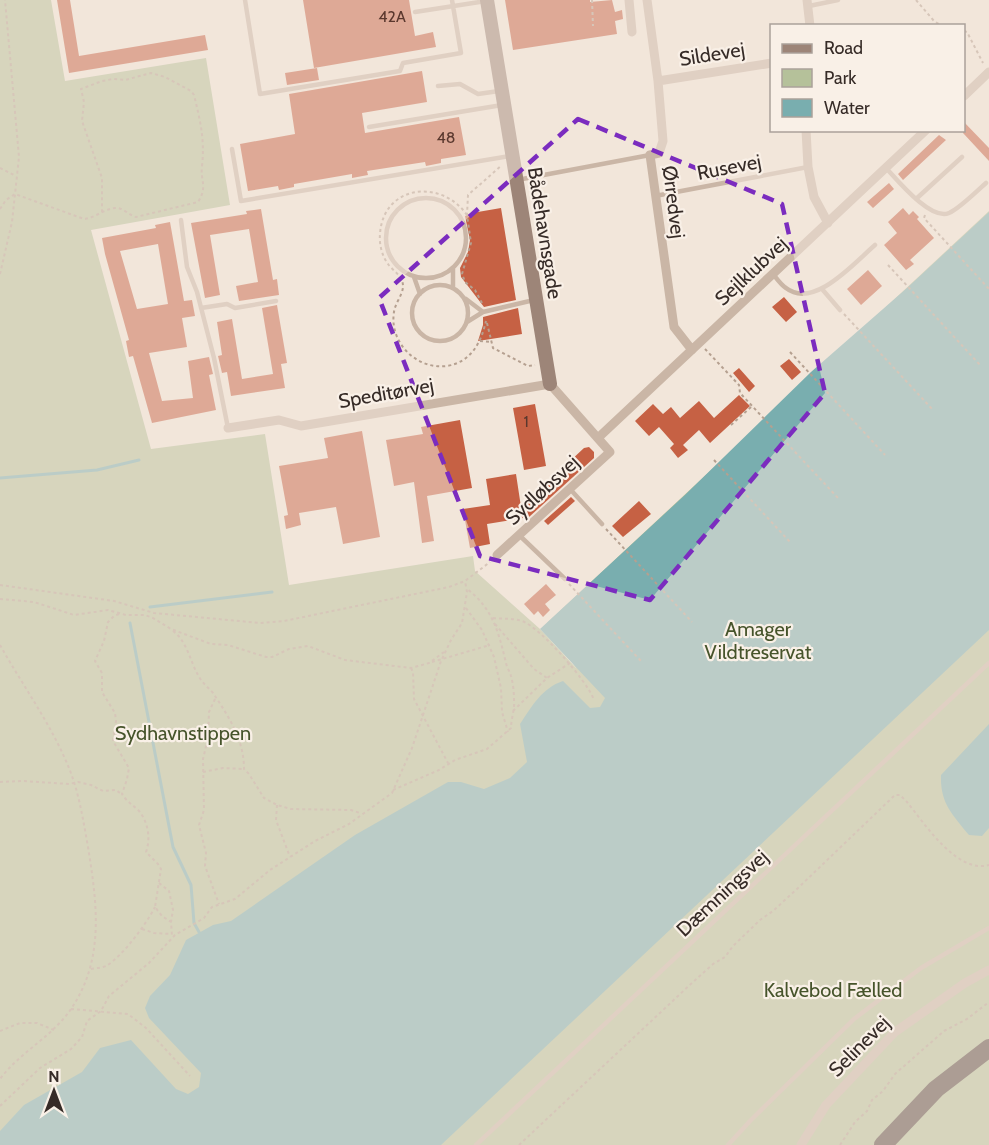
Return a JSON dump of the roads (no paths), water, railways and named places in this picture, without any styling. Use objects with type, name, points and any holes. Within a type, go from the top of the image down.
[{"type":"highway","points":[[883,1145],[936,1089],[989,1048]]},
{"type":"street","name":"Bådehavnsgade","points":[[487,0],[550,384]]},
{"type":"street","points":[[629,0],[632,32]]},
{"type":"street","name":"Ørredvej","points":[[647,0],[663,141],[659,153],[650,155],[655,196],[674,327],[696,346]]},
{"type":"street","points":[[807,3],[810,24]]},
{"type":"street","name":"Sildevej","points":[[658,81],[770,63]]},
{"type":"street","points":[[965,94],[987,68]]},
{"type":"street","points":[[806,132],[808,167],[814,197],[828,223]]},
{"type":"street","name":"Sejlklubvej","points":[[599,437],[925,132]]},
{"type":"street","points":[[550,384],[599,437]]},
{"type":"street","name":"Speditørvej","points":[[228,428],[279,420],[301,426],[550,384]]},
{"type":"street","name":"Sydløbsvej","points":[[497,555],[610,452],[599,437]]},
{"type":"street","name":"Selinevej","points":[[801,1145],[826,1105],[895,1032],[965,983],[989,970]]},
{"type":"lane","points":[[245,0],[260,94],[400,71],[403,63],[461,53],[453,3]]},
{"type":"lane","points":[[415,12],[453,3],[487,0]]},
{"type":"lane","points":[[807,3],[838,0]]},
{"type":"lane","points":[[438,86],[460,84],[478,94],[503,98]]},
{"type":"lane","points":[[369,127],[503,98]]},
{"type":"lane","points":[[232,149],[241,201],[513,155]]},
{"type":"lane","points":[[517,180],[650,155]]},
{"type":"lane","points":[[916,199],[962,157]]},
{"type":"lane","name":"Rusevej","points":[[655,196],[808,167]]},
{"type":"lane","points":[[886,168],[916,199],[941,214],[950,213],[986,183]]},
{"type":"lane","points":[[430,198],[454,209],[462,220],[466,233],[461,258],[453,268],[434,278],[414,277],[402,271],[393,261],[387,249],[388,224],[395,212],[405,204],[417,199],[430,198]]},
{"type":"lane","points":[[181,220],[187,267],[214,358],[228,428]]},
{"type":"lane","points":[[773,274],[786,289],[815,293],[875,245]]},
{"type":"lane","points":[[453,268],[453,288]]},
{"type":"lane","points":[[414,277],[420,294]]},
{"type":"lane","points":[[483,311],[453,288],[445,285],[436,286],[420,294],[412,311],[414,321],[424,336],[442,341],[460,334],[467,322],[483,311],[537,299]]},
{"type":"lane","points":[[822,289],[840,310]]},
{"type":"lane","points":[[465,299],[468,308],[467,322]]},
{"type":"lane","points":[[201,308],[227,304],[235,308],[276,301]]},
{"type":"lane","points":[[570,489],[602,524]]},
{"type":"lane","points":[[519,535],[565,579]]},
{"type":"lane","name":"Dæmningsvej","points":[[476,1145],[989,663]]},
{"type":"lane","points":[[728,1145],[854,1019],[921,968],[989,928]]},
{"type":"water","name":"Amager Vildtreservat","points":[[989,212],[989,630],[441,1145],[0,1145],[0,1131],[24,1105],[82,1072],[100,1048],[131,1040],[176,1089],[188,1094],[199,1087],[201,1073],[149,1018],[145,1008],[150,996],[170,975],[186,940],[213,925],[231,921],[355,835],[448,782],[461,782],[484,789],[510,778],[527,762],[520,724],[538,698],[556,684],[563,681],[590,708],[600,707],[605,698],[540,629],[685,495],[811,372]]},
{"type":"water","points":[[989,724],[989,828],[982,836],[969,835],[945,801],[941,775]]},
{"type":"waterway","points":[[0,478],[97,470],[139,460]]},
{"type":"waterway","points":[[150,607],[272,592]]},
{"type":"waterway","points":[[130,623],[173,847],[191,885],[194,923],[199,932]]},
{"type":"park label","name":"Sydhavnstippen","points":[[183,733]]},
{"type":"park label","name":"Kalvebod Fælled","points":[[833,990]]}]
